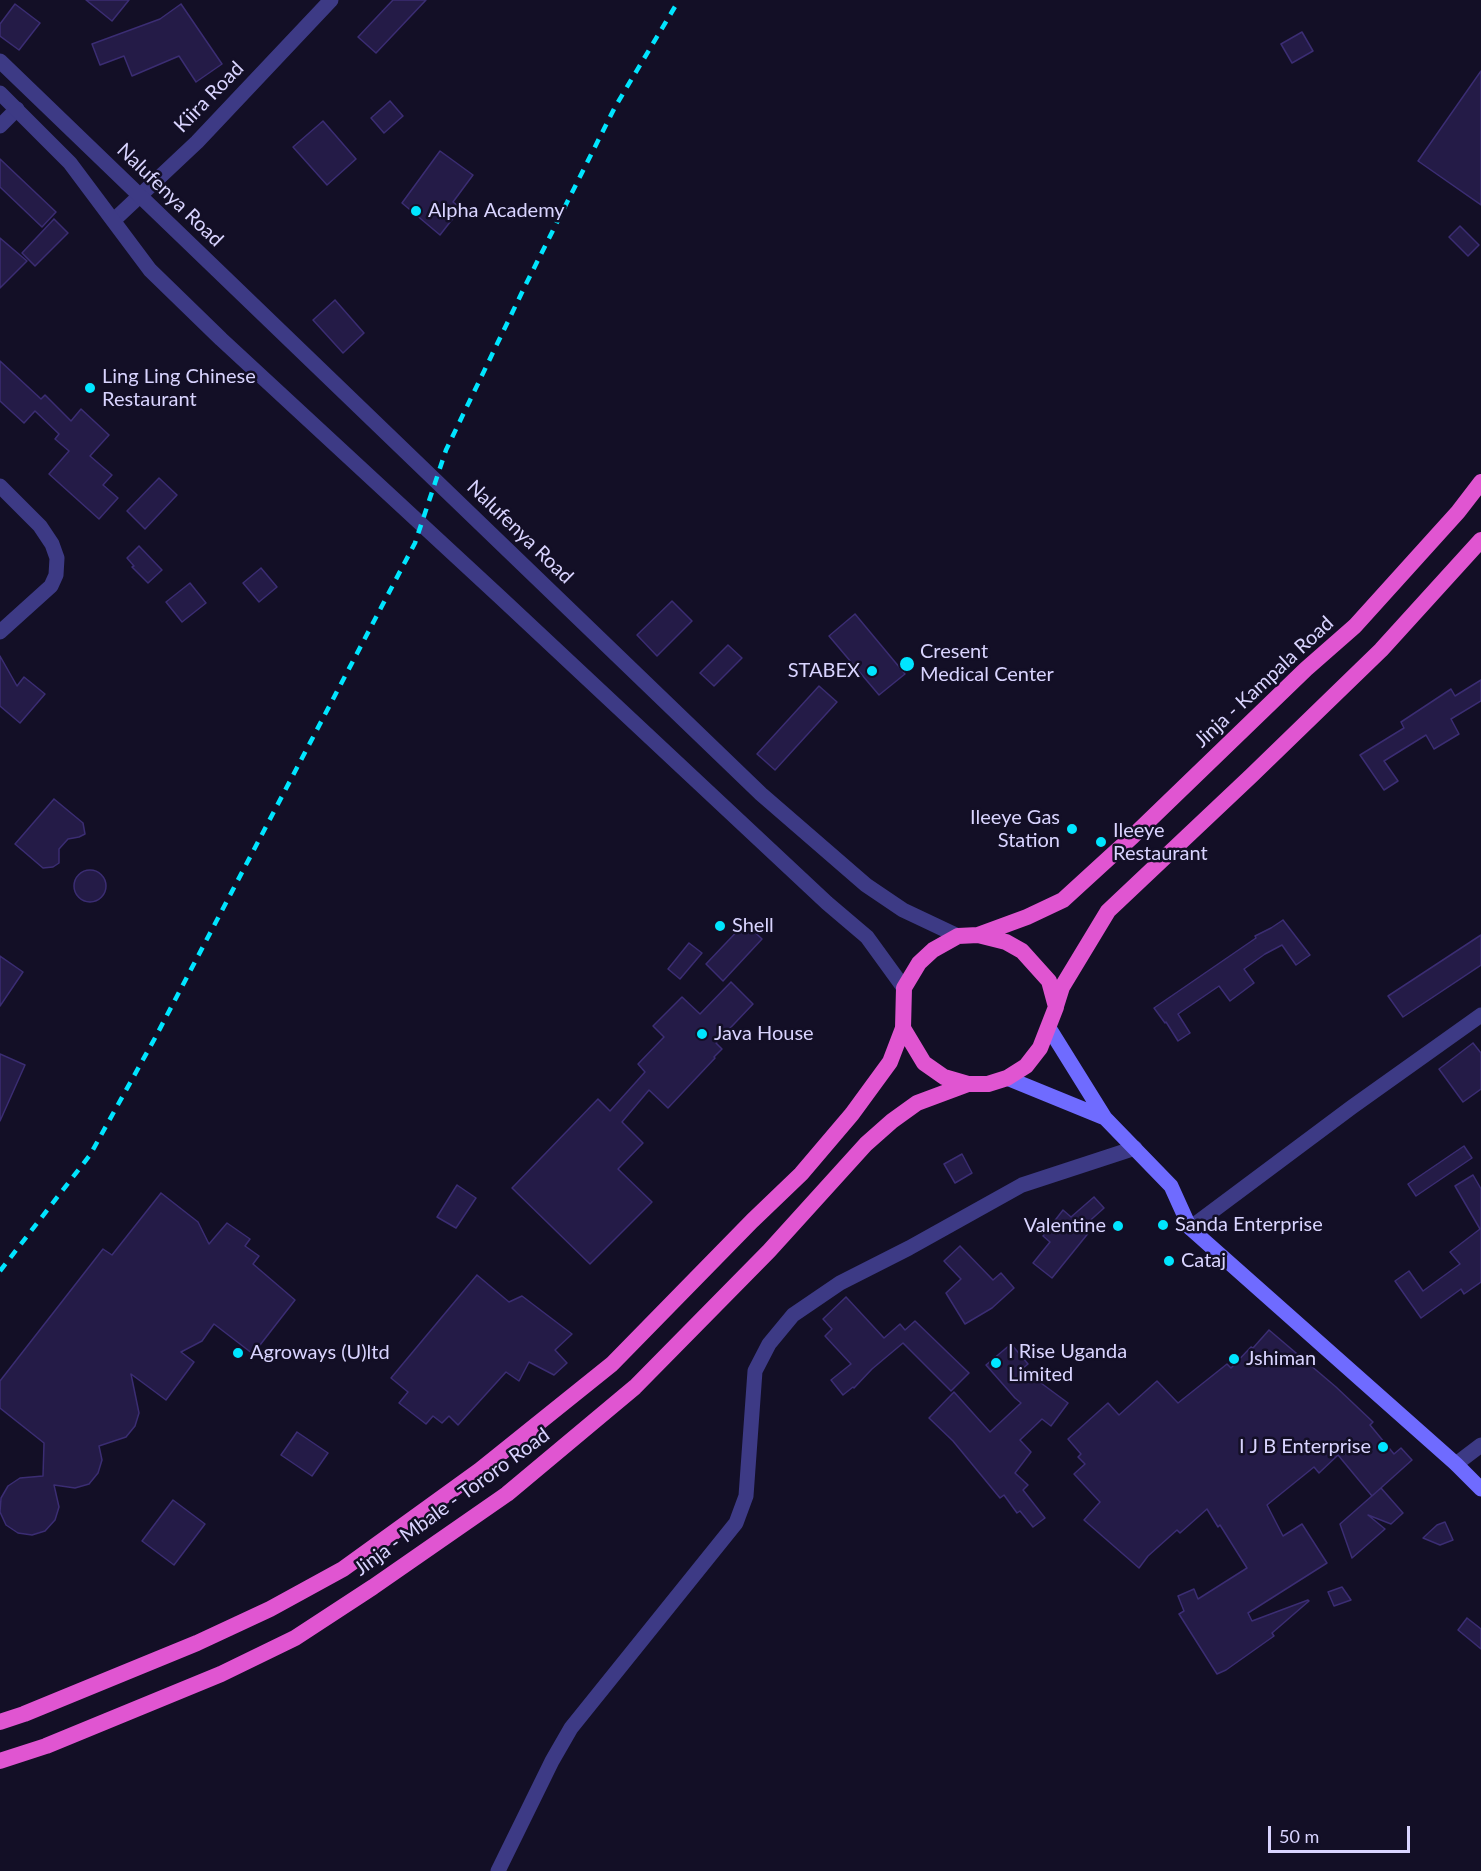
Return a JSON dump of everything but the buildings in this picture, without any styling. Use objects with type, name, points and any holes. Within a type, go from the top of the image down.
[{"type":"highway","name":"Jinja - Kampala Road","points":[[978,935],[1027,917],[1063,900],[1133,836],[1306,669],[1355,626],[1458,512],[1481,483]]},
{"type":"highway","points":[[1056,1007],[1049,981],[1022,951],[1006,942],[978,935],[958,936],[933,950],[919,963],[904,988],[903,1028],[924,1063],[944,1077],[968,1084],[988,1084],[1007,1078],[1026,1066],[1040,1048],[1049,1028],[1056,1007],[1062,987],[1108,911],[1381,650],[1481,540]]},
{"type":"highway","name":"Jinja - Mbale - Tororo Road","points":[[0,1722],[197,1643],[270,1609],[343,1569],[480,1470],[612,1364],[801,1174],[852,1114],[890,1062],[903,1028]]},
{"type":"highway","name":"Jinja - Mbale - Tororo Road","points":[[0,1761],[46,1746],[221,1674],[295,1638],[507,1494],[635,1387],[769,1251],[866,1144],[917,1103],[968,1084]]},
{"type":"main road","points":[[1049,1028],[1105,1118],[1171,1186],[1190,1228],[1456,1464],[1481,1489]]},
{"type":"main road","points":[[1007,1078],[1105,1118]]},
{"type":"street","name":"Kiira Road","points":[[114,220],[197,142],[331,0]]},
{"type":"street","name":"Nalufenya Road","points":[[0,61],[761,794],[866,885],[903,910],[958,936]]},
{"type":"street","points":[[0,93],[70,163],[150,270],[221,339],[827,903],[867,937],[904,988]]},
{"type":"street","points":[[0,126],[17,109]]},
{"type":"street","points":[[0,486],[40,526],[52,544],[57,558],[56,575],[51,586],[0,632]]},
{"type":"street","points":[[1190,1228],[1352,1107],[1481,1015]]},
{"type":"street","points":[[498,1871],[552,1761],[571,1728],[736,1523],[746,1496],[755,1371],[769,1344],[793,1315],[840,1283],[909,1248],[1022,1185],[1135,1148]]},
{"type":"street","points":[[1456,1464],[1481,1445]]},
{"type":"railway","points":[[0,1271],[90,1155],[155,1038],[415,543],[446,450],[526,284],[615,107],[679,0]]},
{"type":"place","name":"Alpha Academy","points":[[416,211]]},
{"type":"place","name":"Ling Ling Chinese Restaurant","points":[[90,388]]},
{"type":"place","name":"Cresent Medical Center","points":[[907,664]]},
{"type":"place","name":"STABEX","points":[[872,671]]},
{"type":"place","name":"Ileeye Gas Station","points":[[1072,829]]},
{"type":"place","name":"Ileeye Restaurant","points":[[1101,842]]},
{"type":"place","name":"Shell","points":[[720,926]]},
{"type":"place","name":"Java House","points":[[702,1034]]},
{"type":"place","name":"Sanda Enterprise","points":[[1163,1225]]},
{"type":"place","name":"Valentine","points":[[1118,1226]]},
{"type":"place","name":"Cataj","points":[[1169,1261]]},
{"type":"place","name":"Agroways (U)ltd","points":[[238,1353]]},
{"type":"place","name":"Jshiman","points":[[1234,1359]]},
{"type":"place","name":"I Rise Uganda Limited","points":[[996,1363]]},
{"type":"place","name":"I J B Enterprise","points":[[1383,1447]]}]
